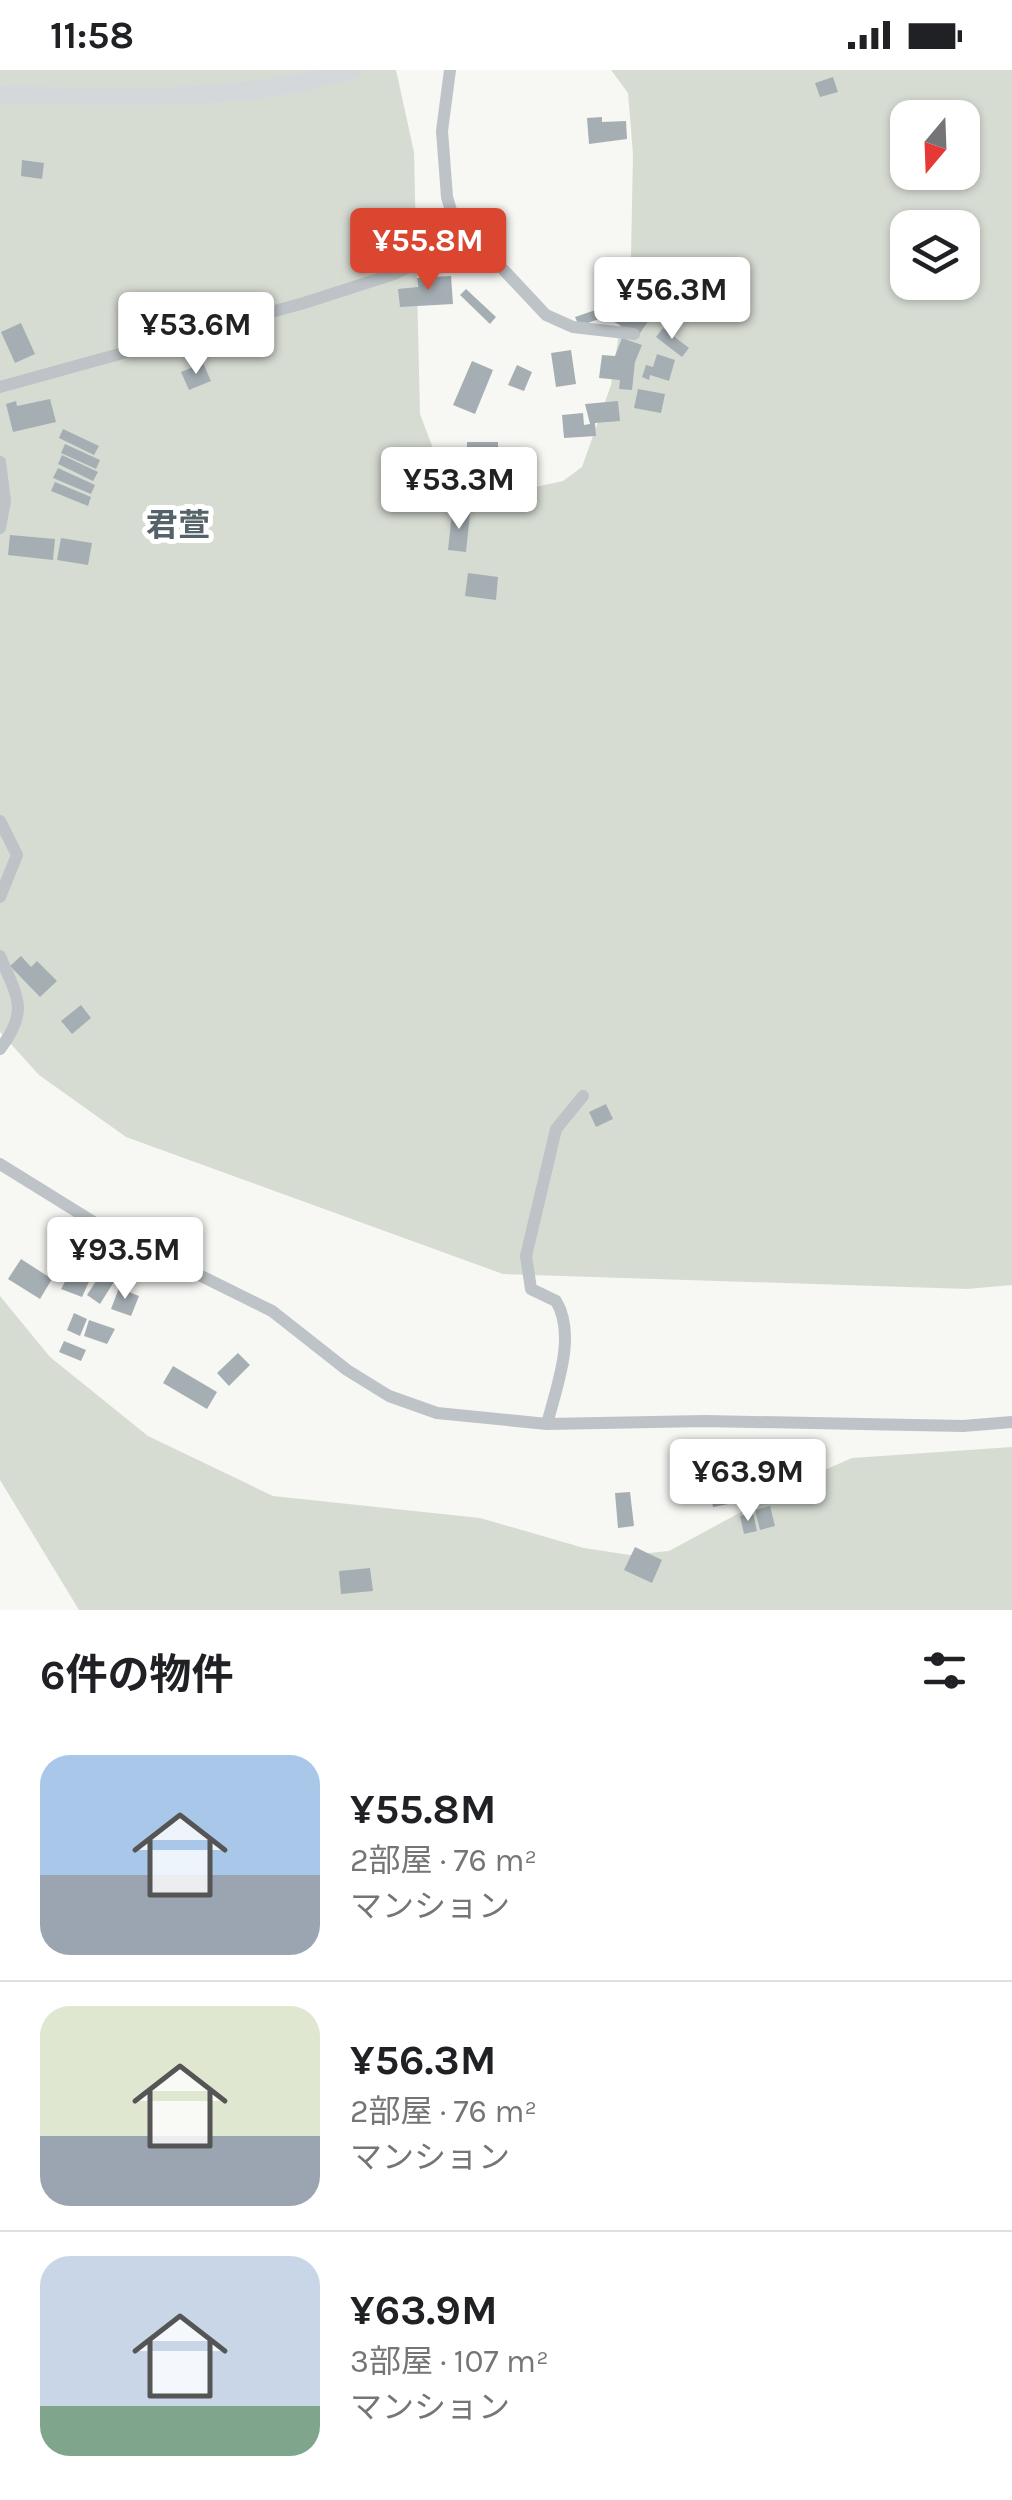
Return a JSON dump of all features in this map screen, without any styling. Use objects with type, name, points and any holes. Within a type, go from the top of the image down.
[{"type":"street","points":[[0,95],[143,99],[200,96],[353,70]]},
{"type":"street","points":[[450,70],[442,144],[447,196],[455,224],[492,256],[534,305],[557,322],[634,334]]},
{"type":"street","points":[[0,386],[304,303],[394,274],[425,259],[455,224]]},
{"type":"street","points":[[0,462],[6,501],[0,528]]},
{"type":"street","points":[[0,821],[17,855],[0,897]]},
{"type":"street","points":[[0,956],[20,1008],[17,1026],[0,1049]]},
{"type":"street","points":[[547,1424],[560,1371],[564,1324],[556,1301],[531,1289],[526,1256],[556,1129],[584,1096]]},
{"type":"street","points":[[0,1164],[100,1226],[272,1311],[347,1370],[389,1396],[437,1413],[547,1424],[705,1421],[963,1426],[1012,1422]]},
{"type":"shaded area","points":[[0,70],[396,70],[414,152],[420,414],[442,472],[499,495],[563,481],[582,467],[611,385],[631,256],[633,154],[628,93],[611,70],[1012,70],[1012,1285],[967,1289],[503,1274],[126,1137],[39,1075],[0,1032]]},
{"type":"shaded area","points":[[0,1296],[50,1357],[148,1436],[273,1496],[480,1518],[584,1548],[630,1555],[669,1551],[795,1483],[852,1458],[1012,1447],[1012,1610],[79,1610],[0,1480]]},
{"type":"building","points":[[833,77],[838,92],[820,97],[815,83]]},
{"type":"building","points":[[602,117],[602,122],[626,121],[627,139],[589,144],[587,118]]},
{"type":"building","points":[[22,160],[44,163],[42,179],[21,176]]},
{"type":"building","points":[[451,276],[453,304],[400,307],[398,289],[418,287],[417,278]]},
{"type":"building","points":[[466,289],[496,317],[490,324],[460,295]]},
{"type":"building","points":[[624,300],[651,317],[638,336],[611,320],[617,310],[636,321],[618,309]]},
{"type":"building","points":[[607,306],[611,315],[579,326],[575,317]]},
{"type":"building","points":[[21,323],[35,354],[15,363],[1,332]]},
{"type":"building","points":[[663,328],[689,348],[682,357],[656,337]]},
{"type":"building","points":[[622,338],[642,345],[635,362],[632,390],[619,389],[620,380],[599,378],[602,355],[615,356]]},
{"type":"building","points":[[571,350],[576,384],[556,387],[551,353]]},
{"type":"building","points":[[657,354],[675,360],[669,381],[650,375],[649,380],[642,377],[646,365],[653,367]]},
{"type":"building","points":[[472,361],[493,370],[475,414],[453,405]]},
{"type":"building","points":[[203,363],[211,381],[189,390],[181,372]]},
{"type":"building","points":[[517,365],[532,372],[524,391],[508,385]]},
{"type":"building","points":[[638,389],[665,394],[661,413],[634,408]]},
{"type":"building","points":[[50,399],[56,422],[13,432],[6,404],[16,401],[17,406]]},
{"type":"building","points":[[618,401],[620,421],[595,423],[596,436],[564,438],[562,415],[583,413],[584,425],[590,424],[585,404]]},
{"type":"building","points":[[63,429],[99,446],[94,455],[59,438]]},
{"type":"building","points":[[467,442],[498,442],[498,468],[467,467]]},
{"type":"building","points":[[65,444],[100,460],[96,469],[61,453]]},
{"type":"building","points":[[62,455],[98,472],[93,481],[58,464]]},
{"type":"building","points":[[58,468],[95,485],[91,494],[53,478]]},
{"type":"building","points":[[55,482],[91,497],[88,506],[51,491]]},
{"type":"building","points":[[452,512],[470,514],[466,552],[448,550]]},
{"type":"building","points":[[10,535],[55,539],[53,560],[8,555]]},
{"type":"building","points":[[61,538],[92,543],[88,565],[57,560]]},
{"type":"building","points":[[468,573],[498,577],[496,600],[465,596]]},
{"type":"building","points":[[21,956],[31,967],[37,961],[57,981],[40,997],[10,966]]},
{"type":"building","points":[[81,1005],[91,1018],[72,1034],[61,1021]]},
{"type":"building","points":[[606,1104],[613,1119],[596,1127],[589,1112]]},
{"type":"building","points":[[21,1259],[52,1279],[40,1299],[8,1279]]},
{"type":"building","points":[[109,1261],[122,1269],[100,1304],[87,1295]]},
{"type":"building","points":[[73,1267],[92,1275],[82,1297],[61,1289]]},
{"type":"building","points":[[119,1288],[139,1296],[131,1316],[111,1309]]},
{"type":"building","points":[[74,1313],[87,1319],[80,1336],[67,1330]]},
{"type":"building","points":[[89,1320],[115,1329],[107,1344],[84,1336]]},
{"type":"building","points":[[64,1341],[86,1350],[81,1361],[59,1352]]},
{"type":"building","points":[[238,1353],[250,1365],[229,1386],[217,1373]]},
{"type":"building","points":[[173,1366],[217,1392],[207,1409],[163,1383]]},
{"type":"building","points":[[723,1461],[727,1479],[708,1483],[704,1465]]},
{"type":"building","points":[[729,1486],[733,1503],[713,1507],[710,1490]]},
{"type":"building","points":[[630,1492],[634,1526],[618,1528],[615,1493]]},
{"type":"building","points":[[770,1506],[775,1526],[760,1530],[755,1510]]},
{"type":"building","points":[[753,1513],[757,1531],[744,1534],[740,1516]]},
{"type":"building","points":[[635,1547],[662,1560],[652,1583],[624,1570]]},
{"type":"building","points":[[370,1568],[373,1591],[341,1594],[339,1571]]},
{"type":"district","name":"君萱","points":[[178,525]]}]
